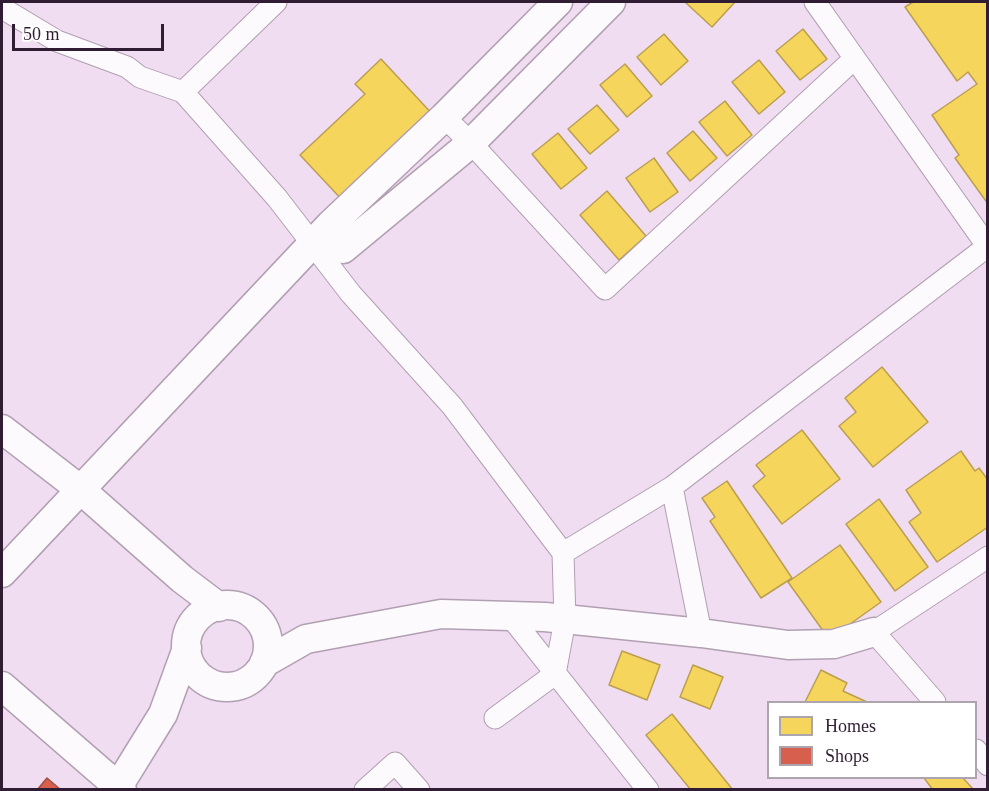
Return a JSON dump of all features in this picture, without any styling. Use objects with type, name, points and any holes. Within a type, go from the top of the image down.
[{"type":"street","points":[[183,92],[276,2]]},
{"type":"street","points":[[2,573],[311,244],[444,117],[558,2]]},
{"type":"street","points":[[311,244],[344,249],[471,143],[611,2]]},
{"type":"street","points":[[563,553],[672,487],[987,246],[815,2]]},
{"type":"street","points":[[2,8],[57,41],[127,67],[140,77],[183,92],[277,198],[351,294],[452,406],[563,553],[565,620],[555,674],[495,718]]},
{"type":"street","points":[[444,117],[471,143],[605,289],[854,59]]},
{"type":"street","points":[[2,429],[81,490],[182,579],[219,607]]},
{"type":"street","points":[[672,487],[701,633]]},
{"type":"street","points":[[182,579],[188,658],[197,675],[214,686],[234,687],[252,679],[264,663],[306,639],[441,614],[565,620],[701,633],[788,645],[834,644],[874,632],[987,557]]},
{"type":"street","points":[[2,686],[119,788],[163,714],[195,621],[210,608],[230,605],[249,611],[262,625],[268,644],[264,663]]},
{"type":"street","points":[[510,616],[641,787]]},
{"type":"street","points":[[262,625],[306,639]]},
{"type":"street","points":[[874,632],[934,701]]},
{"type":"street","points":[[163,714],[214,686]]},
{"type":"street","points":[[977,752],[987,765]]},
{"type":"street","points":[[365,789],[395,763],[419,789]]},
{"type":"building: Homes","points":[[685,2],[735,2],[712,27]]},
{"type":"building: Homes","points":[[913,2],[988,2],[988,204],[955,158],[959,155],[932,115],[977,84],[968,72],[957,81],[905,7]]},
{"type":"building: Homes","points":[[803,29],[827,59],[800,80],[776,51]]},
{"type":"building: Homes","points":[[664,34],[688,61],[661,85],[637,57]]},
{"type":"building: Homes","points":[[381,59],[436,118],[345,203],[300,155],[365,94],[355,84]]},
{"type":"building: Homes","points":[[759,60],[785,92],[759,114],[732,82]]},
{"type":"building: Homes","points":[[625,64],[652,96],[627,117],[600,85]]},
{"type":"building: Homes","points":[[725,101],[752,135],[727,156],[699,122]]},
{"type":"building: Homes","points":[[597,105],[619,130],[590,154],[568,129]]},
{"type":"building: Homes","points":[[693,131],[717,158],[690,181],[667,153]]},
{"type":"building: Homes","points":[[558,133],[587,168],[561,189],[532,154]]},
{"type":"building: Homes","points":[[654,158],[678,192],[650,212],[626,178]]},
{"type":"building: Homes","points":[[607,191],[646,236],[619,260],[580,215]]},
{"type":"building: Homes","points":[[882,367],[928,422],[873,467],[839,426],[856,412],[845,398]]},
{"type":"building: Homes","points":[[802,430],[840,479],[782,524],[753,486],[765,476],[756,465]]},
{"type":"building: Homes","points":[[961,451],[975,471],[979,468],[988,480],[988,527],[937,562],[909,522],[921,513],[906,490]]},
{"type":"building: Homes","points":[[727,481],[792,578],[761,598],[710,521],[715,517],[702,498]]},
{"type":"building: Homes","points":[[879,499],[928,567],[895,591],[846,524]]},
{"type":"building: Homes","points":[[840,545],[881,602],[829,639],[788,582]]},
{"type":"building: Homes","points":[[622,651],[660,665],[647,700],[609,685]]},
{"type":"building: Homes","points":[[693,665],[723,677],[710,709],[680,697]]},
{"type":"building: Homes","points":[[821,670],[847,683],[843,691],[865,701],[806,701]]},
{"type":"building: Homes","points":[[672,714],[733,790],[691,790],[646,735]]},
{"type":"building: Homes","points":[[925,779],[964,779],[973,789],[933,790]]},
{"type":"building: Shops","points":[[47,778],[61,790],[37,790]]}]
